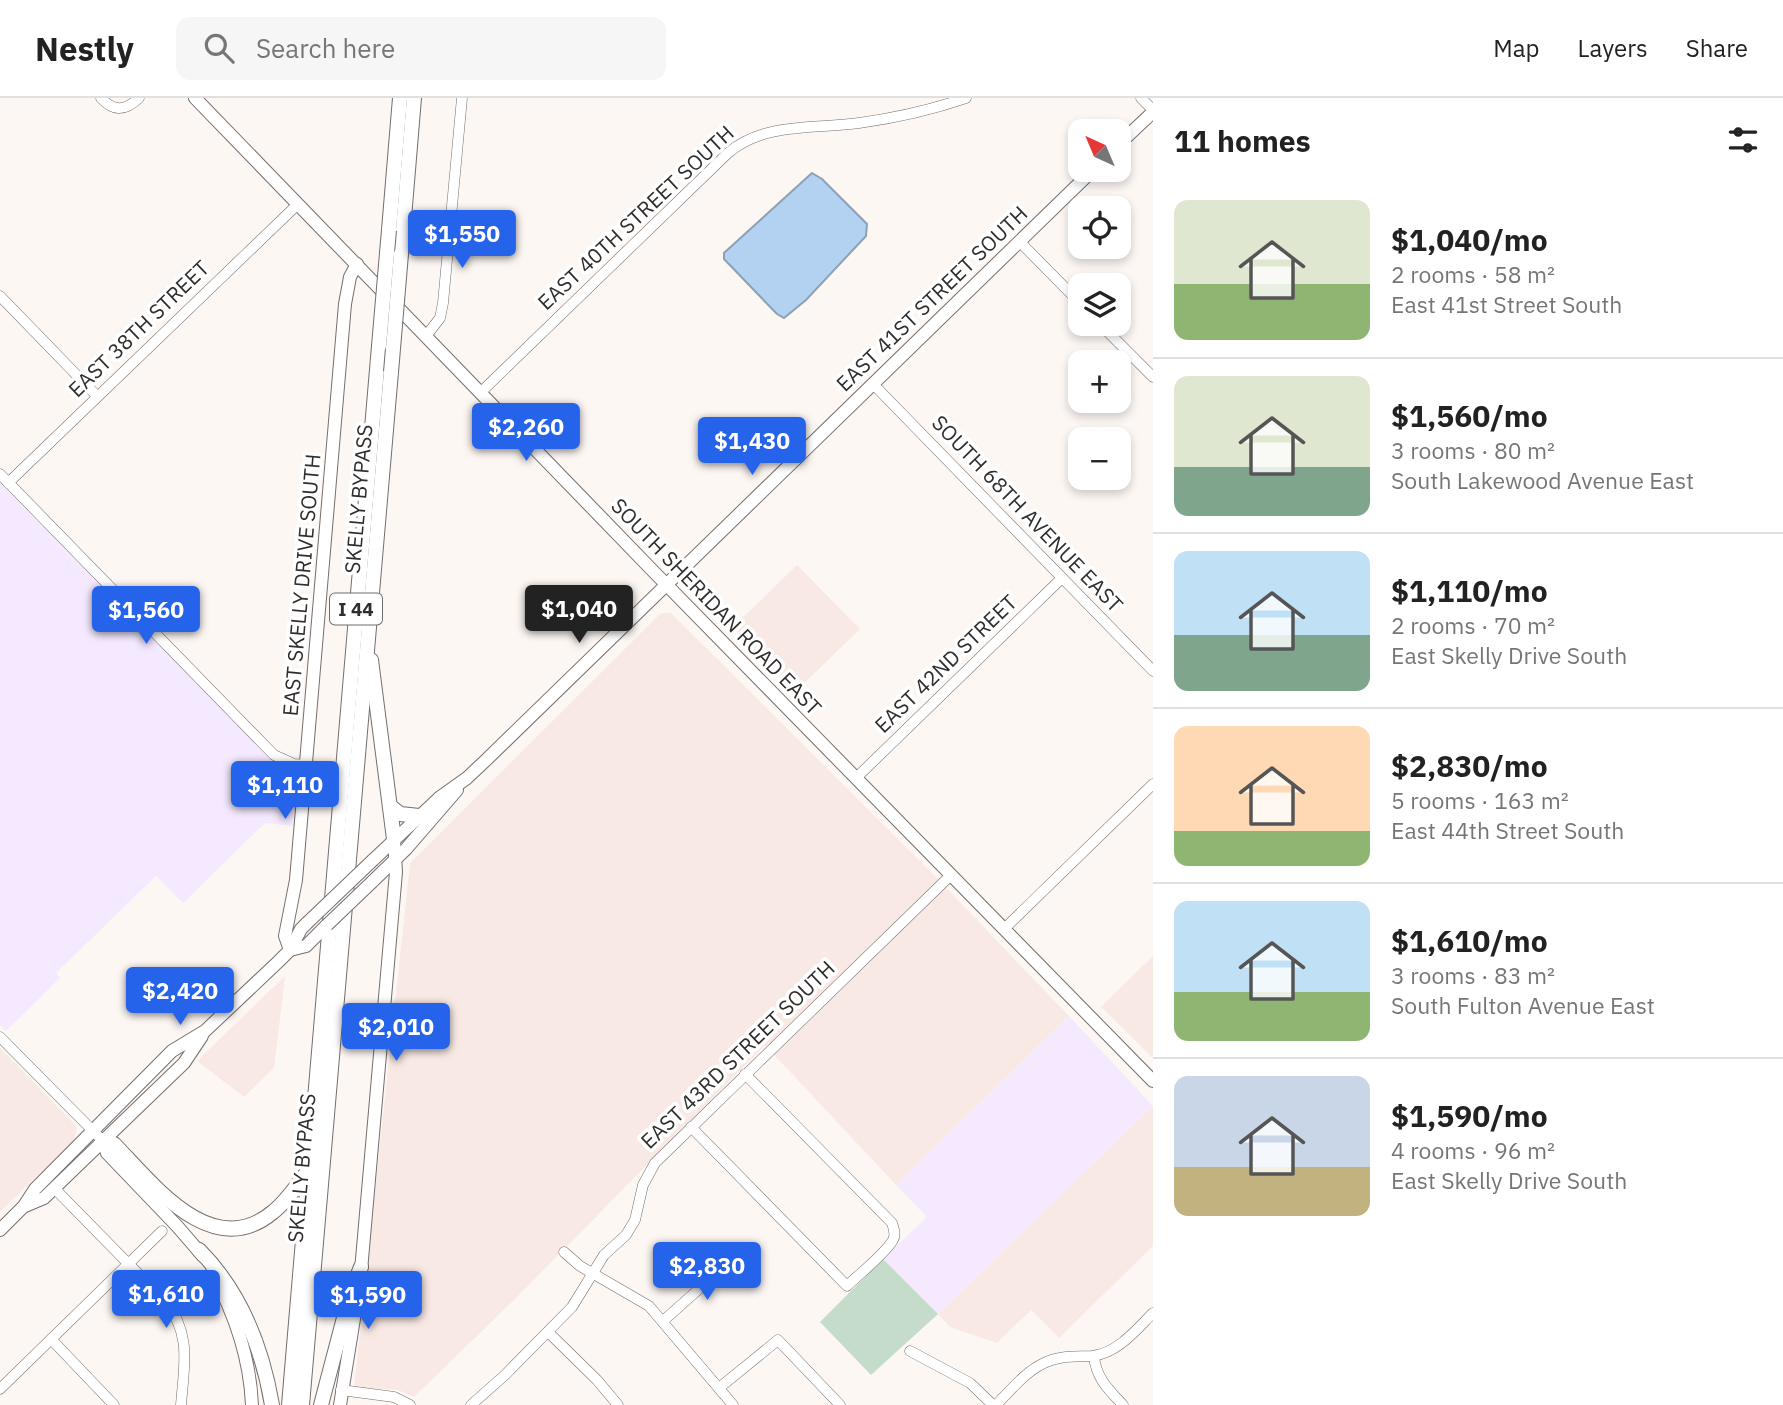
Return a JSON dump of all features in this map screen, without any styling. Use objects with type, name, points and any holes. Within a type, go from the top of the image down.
[{"type":"highway","points":[[389,230],[391,98]]},
{"type":"highway","name":"SKELLY BYPASS","points":[[289,1405],[400,98]]},
{"type":"highway","name":"SKELLY BYPASS","points":[[302,1405],[414,98]]},
{"type":"highway","points":[[368,635],[394,839]]},
{"type":"highway","points":[[390,806],[400,814],[419,816]]},
{"type":"highway","points":[[103,1141],[114,1144],[178,1209],[198,1221],[220,1227],[242,1227],[272,1214],[309,1170]]},
{"type":"highway","points":[[199,1250],[230,1289],[251,1328],[266,1372],[272,1405]]},
{"type":"highway","points":[[321,1405],[350,1295],[361,1267]]},
{"type":"main road","name":"SOUTH SHERIDAN ROAD EAST","points":[[195,98],[1153,1081]]},
{"type":"main road","points":[[1131,132],[1153,111]]},
{"type":"main road","name":"EAST 41ST STREET SOUTH","points":[[0,1230],[24,1206],[35,1189],[172,1051],[205,1031],[290,950],[307,923],[419,816],[467,778],[1080,182]]},
{"type":"main road","name":"EAST SKELLY DRIVE SOUTH","points":[[290,950],[285,936],[296,880],[345,304],[350,277],[357,264]]},
{"type":"main road","name":"EAST 41ST STREET SOUTH","points":[[290,950],[306,946],[395,860],[446,806],[467,778]]},
{"type":"main road","points":[[340,1405],[361,1267],[396,872],[394,839]]},
{"type":"main road","name":"EAST 41ST STREET SOUTH","points":[[24,1206],[44,1198],[184,1063],[205,1031]]},
{"type":"main road","points":[[103,1141],[107,1153],[199,1250],[239,1329],[249,1375],[252,1405]]},
{"type":"street","points":[[101,98],[117,110],[130,106],[139,98]]},
{"type":"street","points":[[426,336],[440,318],[443,303],[462,98]]},
{"type":"street","name":"EAST 40TH STREET SOUTH","points":[[481,392],[726,155],[746,139],[772,131],[845,125],[897,116],[966,98]]},
{"type":"street","points":[[1141,98],[1153,111]]},
{"type":"street","name":"EAST 38TH STREET","points":[[8,482],[298,204]]},
{"type":"street","points":[[1019,241],[1068,291]]},
{"type":"street","points":[[0,296],[97,396]]},
{"type":"street","points":[[1113,336],[1153,377]]},
{"type":"street","name":"SOUTH 68TH AVENUE EAST","points":[[873,384],[1153,671]]},
{"type":"street","points":[[0,474],[274,755],[294,764],[306,765]]},
{"type":"street","name":"EAST 42ND STREET","points":[[856,778],[1062,578]]},
{"type":"street","points":[[1004,929],[1153,784]]},
{"type":"street","name":"EAST 43RD STREET SOUTH","points":[[471,1405],[572,1307],[604,1255],[626,1235],[635,1220],[643,1185],[650,1169],[951,875]]},
{"type":"street","points":[[0,1037],[103,1141]]},
{"type":"street","points":[[691,1127],[846,1286],[893,1240],[892,1223],[745,1074]]},
{"type":"street","points":[[54,1188],[164,1301],[181,1325],[185,1349],[181,1405]]},
{"type":"street","points":[[0,1389],[162,1231]]},
{"type":"street","points":[[565,1252],[580,1266],[644,1301],[733,1405]]},
{"type":"street","points":[[663,1321],[709,1280],[719,1259]]},
{"type":"street","points":[[910,1351],[970,1383],[995,1405],[1029,1372],[1047,1361],[1066,1356],[1094,1356],[1116,1347],[1153,1313]]},
{"type":"street","points":[[548,1332],[612,1403]]},
{"type":"street","points":[[51,1339],[114,1405]]},
{"type":"street","points":[[719,1388],[778,1340],[839,1405]]},
{"type":"street","points":[[1094,1356],[1101,1382],[1123,1405]]},
{"type":"street","points":[[341,1390],[394,1397],[410,1405]]},
{"type":"shaded area","points":[[0,483],[281,769],[296,770],[301,776],[295,826],[265,823],[183,903],[156,876],[56,973],[60,978],[6,1031],[0,1025]]},
{"type":"shaded area","points":[[797,565],[860,629],[794,693],[733,627]]},
{"type":"shaded area","points":[[661,613],[671,613],[934,875],[1069,1016],[896,1185],[765,1045],[515,1299],[414,1397],[398,1390],[354,1387],[410,863]]},
{"type":"shaded area","points":[[1153,956],[1153,1058],[1101,1007]]},
{"type":"shaded area","points":[[285,976],[274,1068],[244,1097],[197,1061]]},
{"type":"shaded area","points":[[1069,1016],[1153,1106],[938,1314],[883,1259],[927,1217],[896,1185]]},
{"type":"shaded area","points":[[0,1048],[77,1127],[74,1140],[0,1212]]},
{"type":"shaded area","points":[[1153,1106],[1153,1246],[1059,1338],[1031,1310],[997,1343],[950,1327],[938,1314]]},
{"type":"green space","points":[[883,1259],[938,1314],[871,1375],[820,1322]]},
{"type":"water","points":[[812,173],[822,179],[867,224],[866,236],[806,300],[784,318],[724,259],[724,253]]}]
